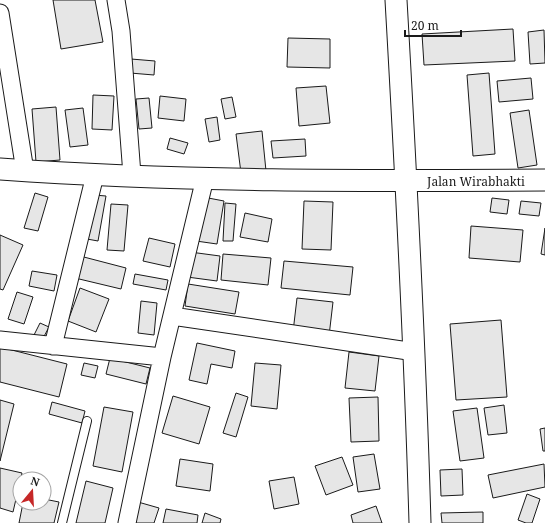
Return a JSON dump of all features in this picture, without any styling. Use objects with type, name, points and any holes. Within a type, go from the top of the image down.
[{"type":"street","points":[[116,0],[121,31],[132,175]]},
{"type":"street","points":[[396,0],[407,181],[415,352],[420,523]]},
{"type":"street","points":[[0,13],[25,171]]},
{"type":"street","name":"Jalan Wirabhakti","points":[[0,169],[95,175],[205,178],[407,181],[545,180]]},
{"type":"street","points":[[53,346],[95,175]]},
{"type":"street","points":[[127,523],[162,357],[205,178]]},
{"type":"street","points":[[172,316],[415,352]]},
{"type":"street","points":[[0,340],[162,357]]},
{"type":"lane","points":[[62,523],[87,421]]},
{"type":"building","points":[[53,0],[95,0],[103,42],[61,49]]},
{"type":"building","points":[[513,29],[515,61],[424,65],[422,34]]},
{"type":"building","points":[[544,30],[545,63],[530,64],[528,32]]},
{"type":"building","points":[[288,38],[330,39],[330,68],[287,67]]},
{"type":"building","points":[[131,59],[155,61],[154,75],[130,73]]},
{"type":"building","points":[[489,73],[495,154],[473,156],[467,75]]},
{"type":"building","points":[[531,78],[533,99],[499,102],[497,81]]},
{"type":"building","points":[[326,86],[330,123],[299,126],[296,88]]},
{"type":"building","points":[[93,95],[114,96],[112,130],[92,129]]},
{"type":"building","points":[[160,96],[186,99],[184,121],[158,118]]},
{"type":"building","points":[[232,97],[236,117],[225,119],[221,99]]},
{"type":"building","points":[[149,98],[152,128],[139,129],[136,99]]},
{"type":"building","points":[[56,107],[60,160],[36,162],[32,109]]},
{"type":"building","points":[[83,108],[88,145],[70,147],[65,110]]},
{"type":"building","points":[[529,110],[537,165],[518,168],[510,113]]},
{"type":"building","points":[[217,117],[220,140],[209,142],[205,119]]},
{"type":"building","points":[[262,131],[266,171],[241,173],[236,134]]},
{"type":"building","points":[[170,138],[188,143],[184,154],[167,149]]},
{"type":"building","points":[[305,139],[306,156],[273,158],[271,141]]},
{"type":"building","points":[[35,193],[48,197],[38,231],[24,228]]},
{"type":"building","points":[[94,195],[106,196],[98,241],[87,239]]},
{"type":"building","points":[[203,197],[224,201],[217,244],[196,241]]},
{"type":"building","points":[[492,198],[509,200],[507,214],[490,212]]},
{"type":"building","points":[[304,201],[333,202],[331,250],[302,249]]},
{"type":"building","points":[[521,201],[541,203],[539,216],[519,214]]},
{"type":"building","points":[[225,203],[236,204],[233,241],[223,241]]},
{"type":"building","points":[[111,204],[128,205],[124,251],[107,250]]},
{"type":"building","points":[[245,213],[272,219],[268,242],[240,237]]},
{"type":"building","points":[[471,226],[523,230],[520,262],[469,258]]},
{"type":"building","points":[[545,228],[545,255],[541,254]]},
{"type":"building","points":[[0,235],[23,245],[3,290],[0,289]]},
{"type":"building","points":[[149,238],[175,244],[170,267],[143,261]]},
{"type":"building","points":[[190,252],[220,256],[217,281],[187,277]]},
{"type":"building","points":[[223,254],[271,258],[268,285],[221,280]]},
{"type":"building","points":[[80,256],[126,268],[121,289],[75,278]]},
{"type":"building","points":[[284,261],[353,267],[350,295],[281,288]]},
{"type":"building","points":[[32,271],[57,275],[54,291],[29,286]]},
{"type":"building","points":[[135,274],[168,280],[166,290],[133,284]]},
{"type":"building","points":[[188,284],[239,292],[235,314],[185,306]]},
{"type":"building","points":[[80,288],[109,299],[96,332],[68,321]]},
{"type":"building","points":[[17,292],[33,297],[24,324],[8,319]]},
{"type":"building","points":[[297,298],[333,302],[329,336],[293,332]]},
{"type":"building","points":[[141,301],[157,303],[154,335],[138,333]]},
{"type":"building","points":[[501,320],[507,397],[456,400],[450,324]]},
{"type":"building","points":[[40,323],[49,327],[40,344],[32,339]]},
{"type":"building","points":[[197,343],[235,351],[232,368],[211,364],[207,384],[189,380]]},
{"type":"building","points":[[0,347],[67,364],[59,397],[0,382]]},
{"type":"building","points":[[349,352],[379,356],[375,391],[345,388]]},
{"type":"building","points":[[110,358],[150,368],[146,384],[106,374]]},
{"type":"building","points":[[84,363],[98,366],[95,378],[81,375]]},
{"type":"building","points":[[255,363],[281,365],[277,409],[251,406]]},
{"type":"building","points":[[236,393],[248,397],[236,437],[223,433]]},
{"type":"building","points":[[173,396],[210,407],[199,444],[162,433]]},
{"type":"building","points":[[378,397],[379,441],[351,442],[349,398]]},
{"type":"building","points":[[0,400],[14,404],[0,461]]},
{"type":"building","points":[[52,402],[85,411],[82,423],[49,414]]},
{"type":"building","points":[[504,405],[507,433],[488,435],[484,408]]},
{"type":"building","points":[[104,407],[133,412],[122,472],[93,466]]},
{"type":"building","points":[[477,408],[484,458],[460,461],[453,411]]},
{"type":"building","points":[[545,428],[545,451],[543,451],[540,429]]},
{"type":"building","points":[[374,454],[380,489],[358,492],[353,457]]},
{"type":"building","points":[[342,457],[353,485],[326,495],[315,466]]},
{"type":"building","points":[[180,459],[213,464],[210,491],[176,486]]},
{"type":"building","points":[[544,464],[545,487],[493,498],[488,475]]},
{"type":"building","points":[[0,468],[13,471],[13,512],[0,508]]},
{"type":"building","points":[[462,469],[463,495],[441,496],[440,470]]},
{"type":"building","points":[[294,477],[299,504],[274,509],[269,481]]},
{"type":"building","points":[[86,481],[113,488],[105,523],[76,523]]},
{"type":"building","points":[[527,494],[540,499],[532,523],[526,523],[518,520]]},
{"type":"building","points":[[52,501],[59,502],[54,523],[19,523],[21,511],[52,511]]},
{"type":"building","points":[[138,502],[159,508],[154,523],[132,523]]},
{"type":"building","points":[[376,506],[382,523],[353,523],[351,515]]},
{"type":"building","points":[[166,509],[198,515],[197,523],[163,523]]},
{"type":"building","points":[[483,512],[483,523],[442,523],[441,513]]},
{"type":"building","points":[[205,513],[221,519],[220,523],[202,523]]}]
